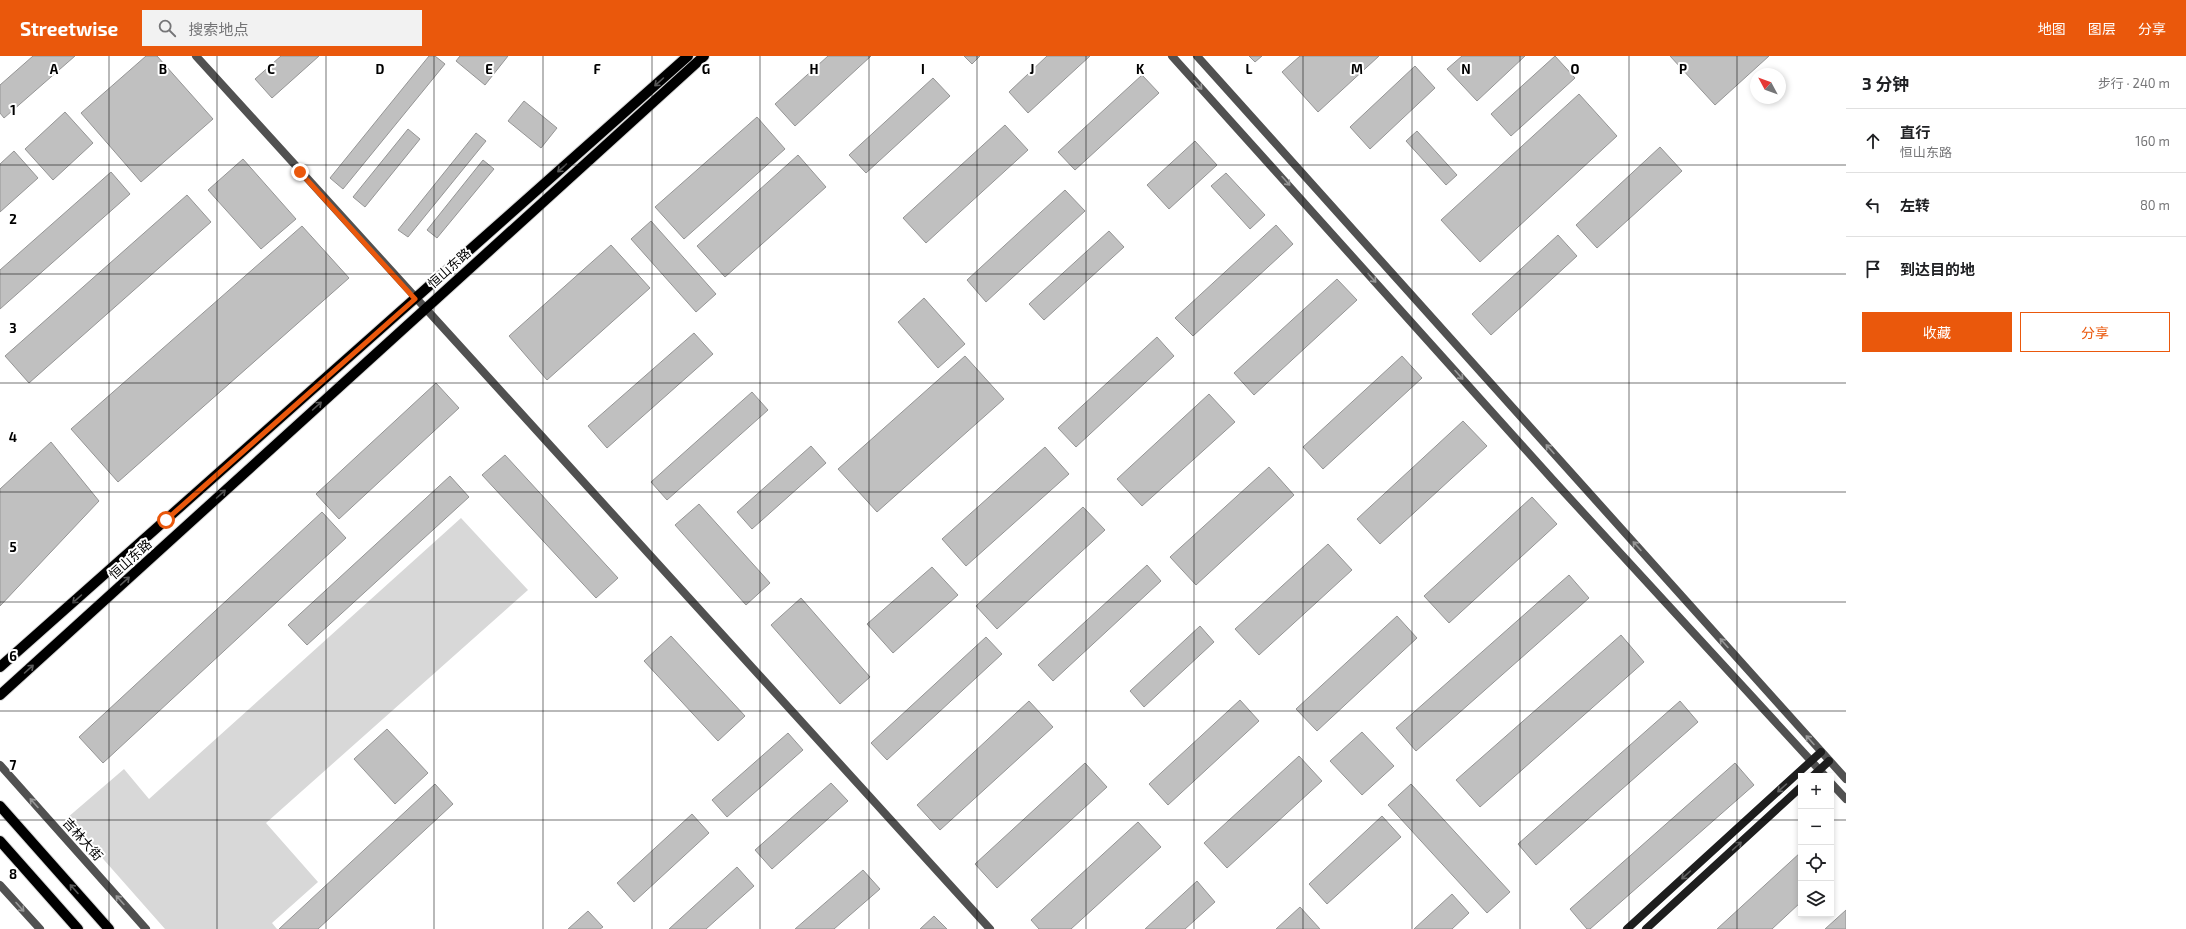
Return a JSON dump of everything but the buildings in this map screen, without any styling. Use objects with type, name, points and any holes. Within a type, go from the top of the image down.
[{"type":"main road","name":"恒山东路","points":[[0,667],[688,56]]},
{"type":"main road","name":"恒山东路","points":[[0,695],[424,308],[704,56]]},
{"type":"main road","points":[[1627,929],[1821,752]]},
{"type":"main road","points":[[1822,773],[1829,761]]},
{"type":"main road","points":[[1646,929],[1798,790]]},
{"type":"main road","points":[[0,806],[109,929]]},
{"type":"main road","points":[[0,841],[78,929]]},
{"type":"street","points":[[196,56],[415,299],[990,929]]},
{"type":"street","points":[[1172,56],[1553,480],[1822,773]]},
{"type":"street","points":[[1197,56],[1846,779]]},
{"type":"street","name":"吉林大街","points":[[0,765],[146,929]]},
{"type":"street","points":[[1834,786],[1846,799]]},
{"type":"street","points":[[0,885],[40,929]]},
{"type":"shaded area","points":[[461,518],[528,590],[266,823],[318,882],[272,923],[277,929],[165,929],[67,818],[124,769],[149,799]]},
{"type":"route","points":[[166,520],[415,299],[300,172]]}]
